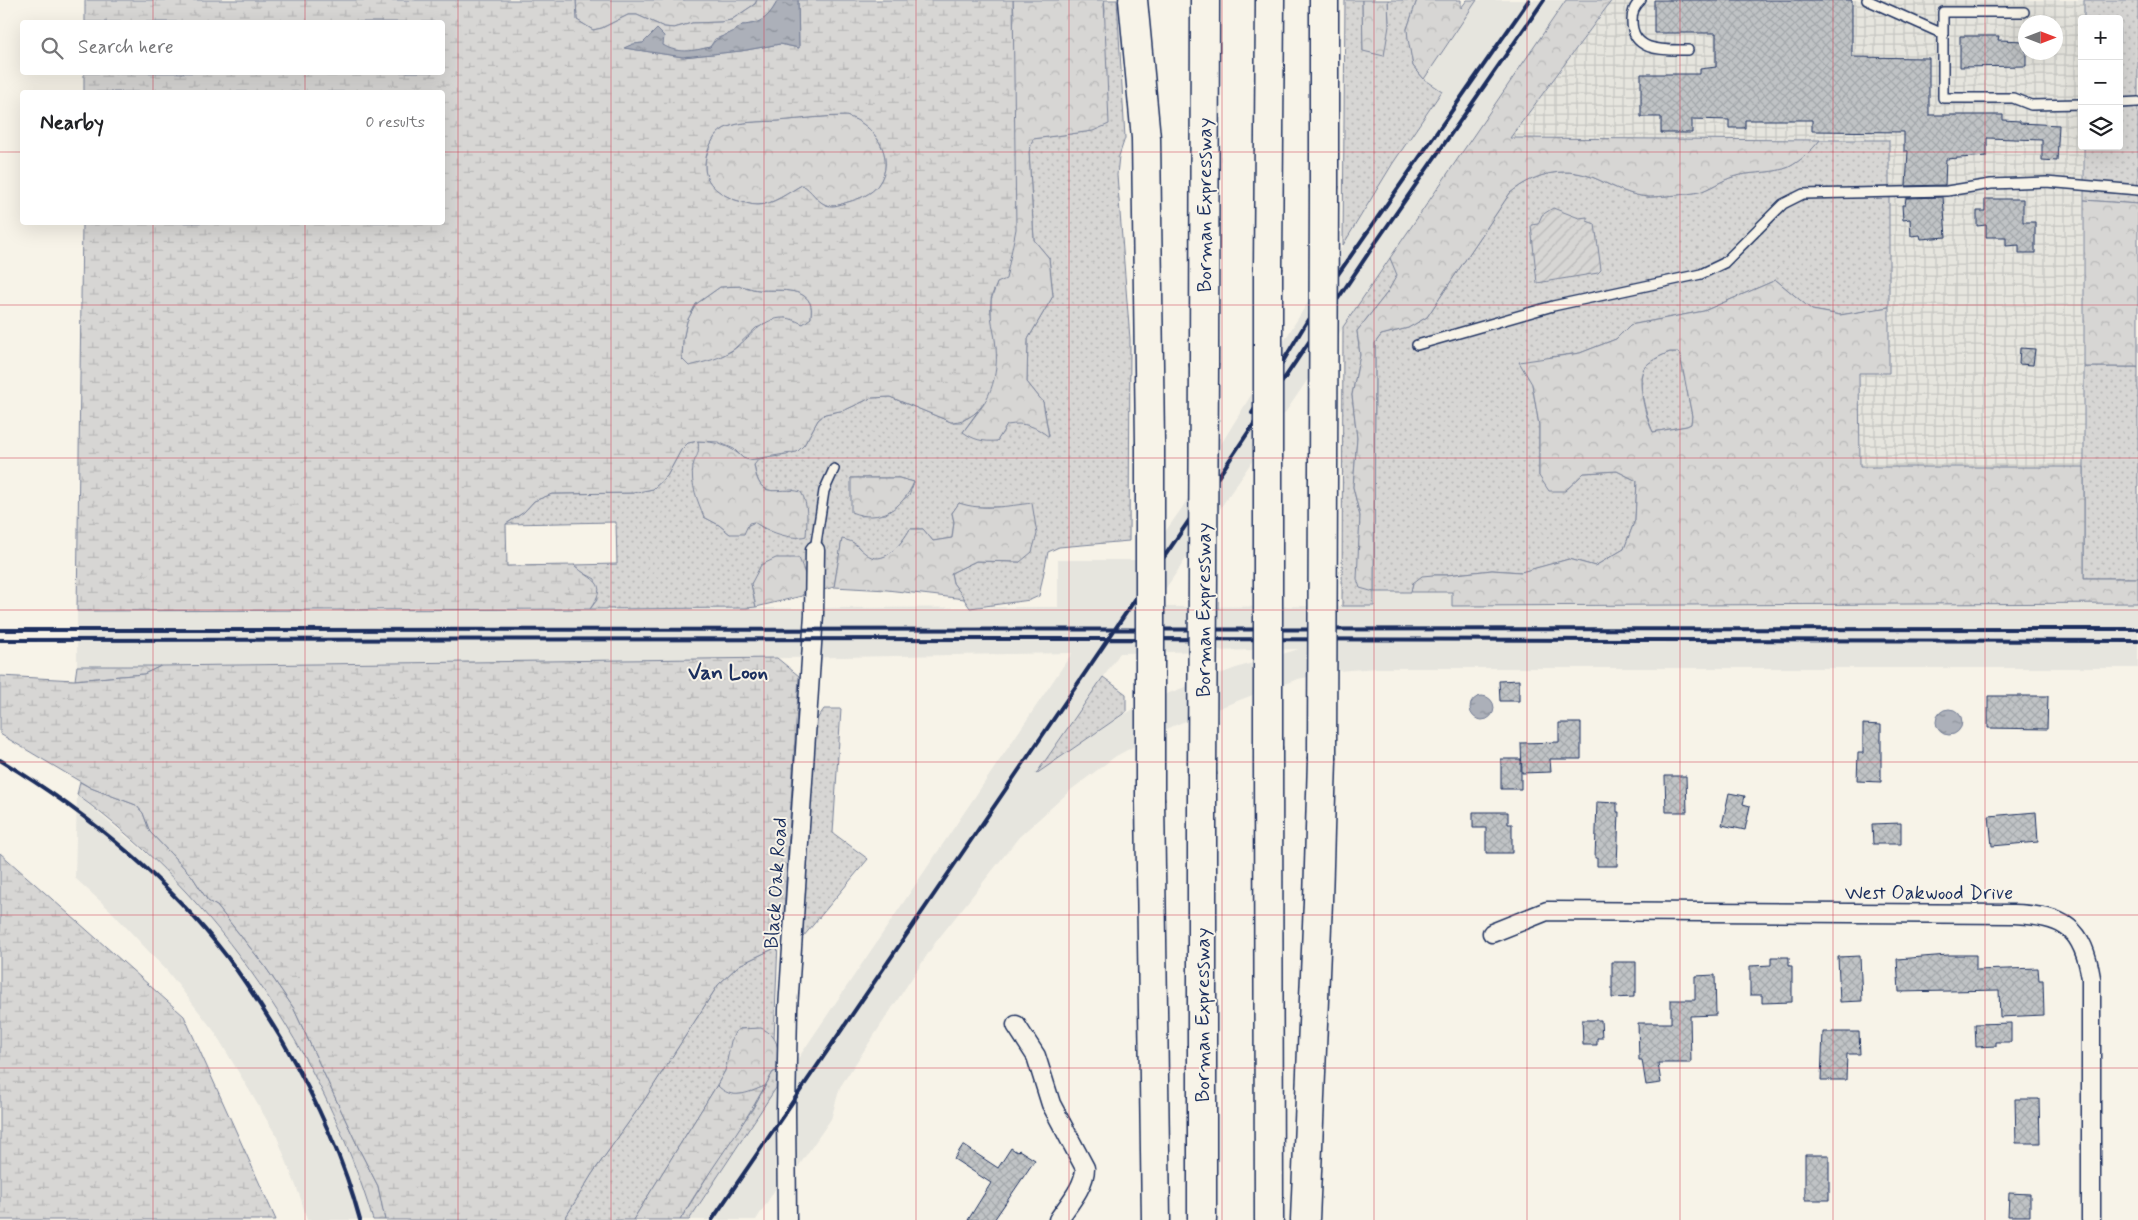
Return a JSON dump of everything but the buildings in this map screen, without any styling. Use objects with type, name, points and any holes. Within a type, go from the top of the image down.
[{"type":"highway","points":[[1133,0],[1146,138]]},
{"type":"highway","points":[[1148,0],[1146,138],[1150,443],[1150,800],[1156,1220]]},
{"type":"highway","name":"Borman Expressway","points":[[1202,1220],[1205,0]]},
{"type":"highway","points":[[1269,1220],[1268,268],[1270,0]]},
{"type":"highway","points":[[1304,1220],[1318,901],[1322,758],[1324,0]]},
{"type":"street","name":"Black Oak Road","points":[[787,1220],[786,1111],[788,1009],[814,614],[815,550]]},
{"type":"street","name":"West Oakwood Drive","points":[[1492,933],[1547,911],[2014,914],[2042,916],[2064,925],[2079,938],[2083,945],[2091,978],[2091,1220]]},
{"type":"street","points":[[1016,1025],[1036,1056],[1050,1104],[1085,1168],[1085,1173],[1079,1187],[1058,1220]]},
{"type":"lane","points":[[1641,0],[1632,13],[1632,30],[1637,38],[1655,50],[1688,50]]},
{"type":"lane","points":[[1866,0],[1943,34]]},
{"type":"lane","points":[[2024,12],[1943,12],[1943,98],[2013,98],[2031,105],[2078,104]]},
{"type":"lane","points":[[2123,103],[2138,102]]},
{"type":"lane","points":[[1417,345],[1554,306],[1701,274],[1724,262],[1783,204],[1803,194],[1947,191],[1991,184],[2046,182],[2138,190]]},
{"type":"lane","points":[[815,550],[824,491],[827,480],[834,469]]},
{"type":"shaded area","points":[[1477,0],[1566,0],[1153,607],[1374,606],[1374,592],[1452,592],[1452,606],[2138,603],[2138,668],[1377,668],[1337,671],[1298,679],[1250,696],[1168,728],[1116,756],[1072,789],[1019,837],[935,943],[840,1087],[831,1119],[796,1170],[797,1060],[1072,653],[489,663],[77,666],[77,611],[1058,607],[1058,560],[1145,560],[1182,508],[1393,163],[1442,91],[1424,79]],"holes":[[[1299,649],[1236,668],[1145,702],[1094,733],[1038,773],[1120,653]]]},
{"type":"shaded area","points":[[1612,0],[2084,0],[2084,15],[2078,15],[2078,150],[2083,150],[2084,467],[1860,467],[1859,373],[1888,373],[1888,140],[1510,138]]},
{"type":"shaded area","points":[[77,795],[156,862],[191,896],[265,992],[303,1051],[322,1090],[363,1185],[373,1220],[307,1220],[277,1137],[214,1031],[168,972],[111,911],[75,878]]},
{"type":"shaded area","points":[[776,1088],[776,1188],[756,1220],[689,1220]]},
{"type":"green space","points":[[85,0],[576,0],[577,20],[593,30],[602,28],[628,15],[637,15],[664,27],[674,28],[692,23],[721,22],[731,20],[755,4],[757,0],[778,0],[768,15],[760,21],[742,25],[735,32],[715,39],[710,47],[680,52],[659,44],[644,43],[634,44],[625,48],[683,57],[741,51],[780,44],[799,48],[798,0],[1013,0],[1016,229],[1006,279],[997,283],[991,299],[996,360],[993,384],[982,406],[974,414],[963,420],[951,422],[890,397],[871,398],[845,410],[825,414],[818,420],[804,445],[797,452],[749,460],[743,458],[734,449],[718,442],[698,441],[688,443],[681,450],[667,476],[653,489],[633,493],[552,494],[534,501],[524,512],[506,524],[507,566],[574,565],[592,579],[598,587],[596,600],[590,609],[77,611],[82,225],[445,225],[445,90],[84,90],[84,75],[445,75],[445,20],[85,20]],"holes":[[[846,116],[856,120],[874,134],[884,153],[884,175],[878,185],[865,196],[829,206],[819,201],[802,185],[775,201],[755,205],[726,196],[708,180],[705,166],[709,148],[713,139],[725,128],[751,122],[820,117]],[[741,286],[758,290],[781,290],[797,292],[803,295],[811,306],[811,318],[803,324],[787,318],[769,321],[756,329],[728,353],[712,360],[689,366],[682,359],[683,340],[687,321],[696,304],[720,287]]]},
{"type":"green space","points":[[576,0],[757,0],[755,4],[731,20],[721,22],[692,23],[674,28],[664,27],[637,15],[628,15],[602,28],[593,30],[577,20]]},
{"type":"green space","points":[[1013,0],[1104,0],[1109,124],[1093,131],[1033,139],[1029,152],[1034,240],[1049,258],[1053,296],[1028,339],[1027,382],[1043,402],[1049,437],[1030,426],[1013,424],[1007,425],[997,441],[987,441],[975,439],[963,432],[984,404],[996,348],[991,320],[991,300],[997,283],[1014,16]]},
{"type":"green space","points":[[1104,0],[1117,0],[1125,138],[1119,156],[1117,175],[1130,339],[1129,541],[1059,547],[1048,552],[1039,596],[1030,600],[970,608],[953,583],[951,573],[976,561],[1020,562],[1001,507],[971,507],[959,503],[952,513],[954,522],[952,538],[933,541],[923,529],[910,529],[897,547],[885,556],[878,558],[872,558],[865,554],[854,543],[842,540],[834,587],[802,596],[806,588],[751,583],[756,607],[747,608],[590,609],[597,600],[595,579],[574,565],[617,564],[616,522],[506,524],[524,512],[534,501],[552,494],[633,493],[653,489],[667,476],[681,450],[688,443],[698,441],[700,453],[693,466],[704,517],[719,525],[730,534],[755,522],[764,529],[794,490],[771,491],[766,489],[758,481],[754,464],[759,459],[787,455],[804,445],[818,420],[825,414],[845,410],[871,398],[890,397],[951,422],[961,422],[978,411],[963,432],[997,441],[1007,424],[1019,423],[1029,425],[1049,436],[1043,402],[1027,382],[1028,339],[1053,296],[1049,258],[1034,240],[1029,152],[1032,139],[1092,131],[1105,11]],"holes":[[[851,478],[899,478],[914,482],[909,495],[886,514],[860,516]]]},
{"type":"green space","points":[[1345,0],[1362,0],[1363,51],[1389,26],[1388,0],[1417,0],[1407,29],[1413,66],[1424,79],[1442,91],[1393,163],[1343,245]]},
{"type":"green space","points":[[1362,0],[1388,0],[1389,26],[1384,56],[1363,51]]},
{"type":"green space","points":[[1417,0],[1461,0],[1461,8],[1467,0],[1477,0],[1424,79],[1413,66],[1407,29]]},
{"type":"green space","points":[[1566,0],[1612,0],[1510,138],[1820,140],[1806,155],[1789,167],[1735,176],[1702,191],[1692,193],[1642,196],[1623,191],[1587,175],[1564,172],[1552,173],[1530,180],[1510,193],[1427,317],[1408,328],[1381,335],[1375,343],[1374,592],[1360,588],[1357,579],[1360,516],[1353,487],[1357,438],[1352,395],[1360,355],[1357,331],[1387,293],[1397,275],[1390,258]]},
{"type":"green space","points":[[2084,0],[2138,0],[2138,204],[2084,200],[2084,150],[2123,150],[2123,15],[2084,15]]},
{"type":"green space","points":[[846,116],[866,126],[880,143],[884,153],[884,175],[878,185],[865,196],[829,206],[819,201],[802,185],[775,201],[754,205],[726,196],[708,180],[705,166],[709,148],[713,139],[725,128],[751,122]]},
{"type":"green space","points":[[1820,140],[1889,140],[1889,307],[1840,315],[1812,310],[1776,280],[1704,311],[1630,325],[1616,339],[1580,353],[1550,357],[1532,384],[1539,425],[1539,476],[1565,491],[1584,473],[1617,471],[1637,481],[1635,520],[1624,549],[1595,566],[1569,559],[1522,572],[1492,570],[1433,575],[1413,583],[1411,592],[1374,592],[1375,343],[1381,335],[1408,328],[1427,317],[1510,193],[1530,180],[1552,173],[1564,172],[1587,175],[1623,191],[1642,196],[1692,193],[1702,191],[1735,176],[1789,167],[1802,158]]},
{"type":"green space","points":[[2084,200],[2138,204],[2138,367],[2084,367]]},
{"type":"green space","points":[[1553,208],[1579,218],[1587,217],[1587,221],[1595,224],[1601,270],[1598,273],[1537,283],[1531,225],[1538,224],[1542,215]]},
{"type":"green space","points":[[1390,258],[1398,275],[1387,293],[1357,331],[1360,355],[1352,395],[1357,438],[1353,487],[1360,516],[1359,547],[1374,592],[1374,606],[1342,606],[1343,327]]},
{"type":"green space","points":[[1776,280],[1812,310],[1840,315],[1889,307],[1889,373],[1859,373],[1860,467],[2084,467],[2084,578],[2138,578],[2138,603],[1452,606],[1452,592],[1411,592],[1413,583],[1422,576],[1492,570],[1521,572],[1569,559],[1595,566],[1624,549],[1635,520],[1637,481],[1617,471],[1584,473],[1565,491],[1549,491],[1539,476],[1539,425],[1532,384],[1519,362],[1580,353],[1616,339],[1630,325],[1704,311]],"holes":[[[1670,352],[1678,352],[1692,416],[1691,424],[1653,432],[1641,390],[1642,374],[1646,365],[1656,358]]]},
{"type":"green space","points":[[741,286],[758,290],[797,292],[808,300],[811,306],[811,319],[803,324],[785,318],[756,328],[734,349],[717,359],[689,367],[682,359],[683,340],[687,321],[696,304],[720,287]]},
{"type":"green space","points":[[1670,352],[1678,352],[1680,355],[1692,416],[1691,424],[1653,432],[1643,400],[1642,374],[1644,368],[1649,363]]},
{"type":"green space","points":[[2084,367],[2138,367],[2138,578],[2084,578]]},
{"type":"green space","points":[[698,441],[722,445],[733,450],[743,458],[759,459],[754,465],[757,477],[765,489],[801,492],[806,508],[806,536],[786,536],[766,529],[754,522],[749,523],[744,534],[730,534],[719,525],[704,517],[695,493],[692,474],[698,453]]},
{"type":"green space","points":[[851,478],[899,478],[914,482],[904,499],[897,506],[881,515],[872,516],[851,512]]},
{"type":"green space","points":[[959,503],[986,507],[1032,503],[1037,534],[1032,552],[1020,562],[976,561],[951,573],[953,583],[965,599],[887,590],[834,587],[842,539],[853,543],[872,557],[879,558],[897,547],[910,529],[923,529],[933,541],[952,538],[954,522],[952,513]]},
{"type":"green space","points":[[776,558],[799,558],[806,582],[802,596],[756,607],[751,584],[761,565]]},
{"type":"green space","points":[[777,658],[799,676],[783,929],[773,949],[739,965],[718,985],[643,1102],[592,1174],[564,1220],[385,1220],[378,1186],[293,1007],[264,965],[217,906],[208,901],[192,876],[150,832],[143,813],[136,805],[91,788],[0,734],[0,676],[75,680],[144,674],[161,666]]},
{"type":"green space","points":[[77,666],[161,666],[144,674],[75,680]]},
{"type":"green space","points":[[1103,677],[1126,694],[1126,712],[1036,774]]},
{"type":"green space","points":[[824,709],[841,709],[833,833],[868,859],[798,943],[812,729]]},
{"type":"green space","points":[[80,782],[136,805],[143,813],[150,832],[192,876],[208,901],[217,906],[264,965],[293,1007],[378,1186],[385,1220],[373,1220],[352,1158],[325,1098],[295,1039],[259,984],[219,931],[176,881],[128,836],[77,795]]},
{"type":"green space","points":[[0,853],[184,1016],[276,1220],[0,1220]]},
{"type":"green space","points":[[778,941],[774,1040],[764,1031],[740,1029],[725,1071],[633,1220],[564,1220],[592,1174],[643,1102],[718,985],[739,965],[773,949]]},
{"type":"green space","points":[[761,1028],[772,1036],[777,1046],[777,1071],[773,1072],[765,1086],[749,1093],[733,1095],[724,1092],[717,1085],[725,1071],[731,1041],[735,1032],[740,1029]]},
{"type":"green space","points":[[777,1071],[776,1088],[689,1220],[680,1220],[725,1148],[752,1110],[773,1072]]},
{"type":"green space","points":[[717,1085],[728,1093],[734,1094],[746,1093],[765,1086],[680,1220],[633,1220]]},
{"type":"water","points":[[778,0],[798,0],[799,48],[780,44],[741,51],[683,57],[624,48],[633,44],[643,43],[657,29],[664,36],[663,45],[674,50],[698,50],[710,47],[717,39],[733,32],[742,25],[760,21],[768,15]]},
{"type":"water","points":[[1482,696],[1487,697],[1493,703],[1493,713],[1487,719],[1482,720],[1477,719],[1471,713],[1470,708],[1471,703],[1477,697]]},
{"type":"water","points":[[1949,709],[1958,713],[1962,722],[1958,731],[1949,735],[1940,731],[1936,722],[1940,713]]},
{"type":"railway","points":[[1252,413],[1318,303],[1529,0]]},
{"type":"railway","points":[[712,1220],[1190,519],[1374,245],[1544,0]]},
{"type":"railway","points":[[0,630],[2138,629]]},
{"type":"railway","points":[[0,640],[1107,639],[2138,641]]},
{"type":"railway","points":[[0,760],[63,801],[123,848],[178,900],[228,958],[276,1030],[306,1083],[337,1150],[360,1220]]},
{"type":"district","name":"Van Loon","points":[[728,672]]}]
